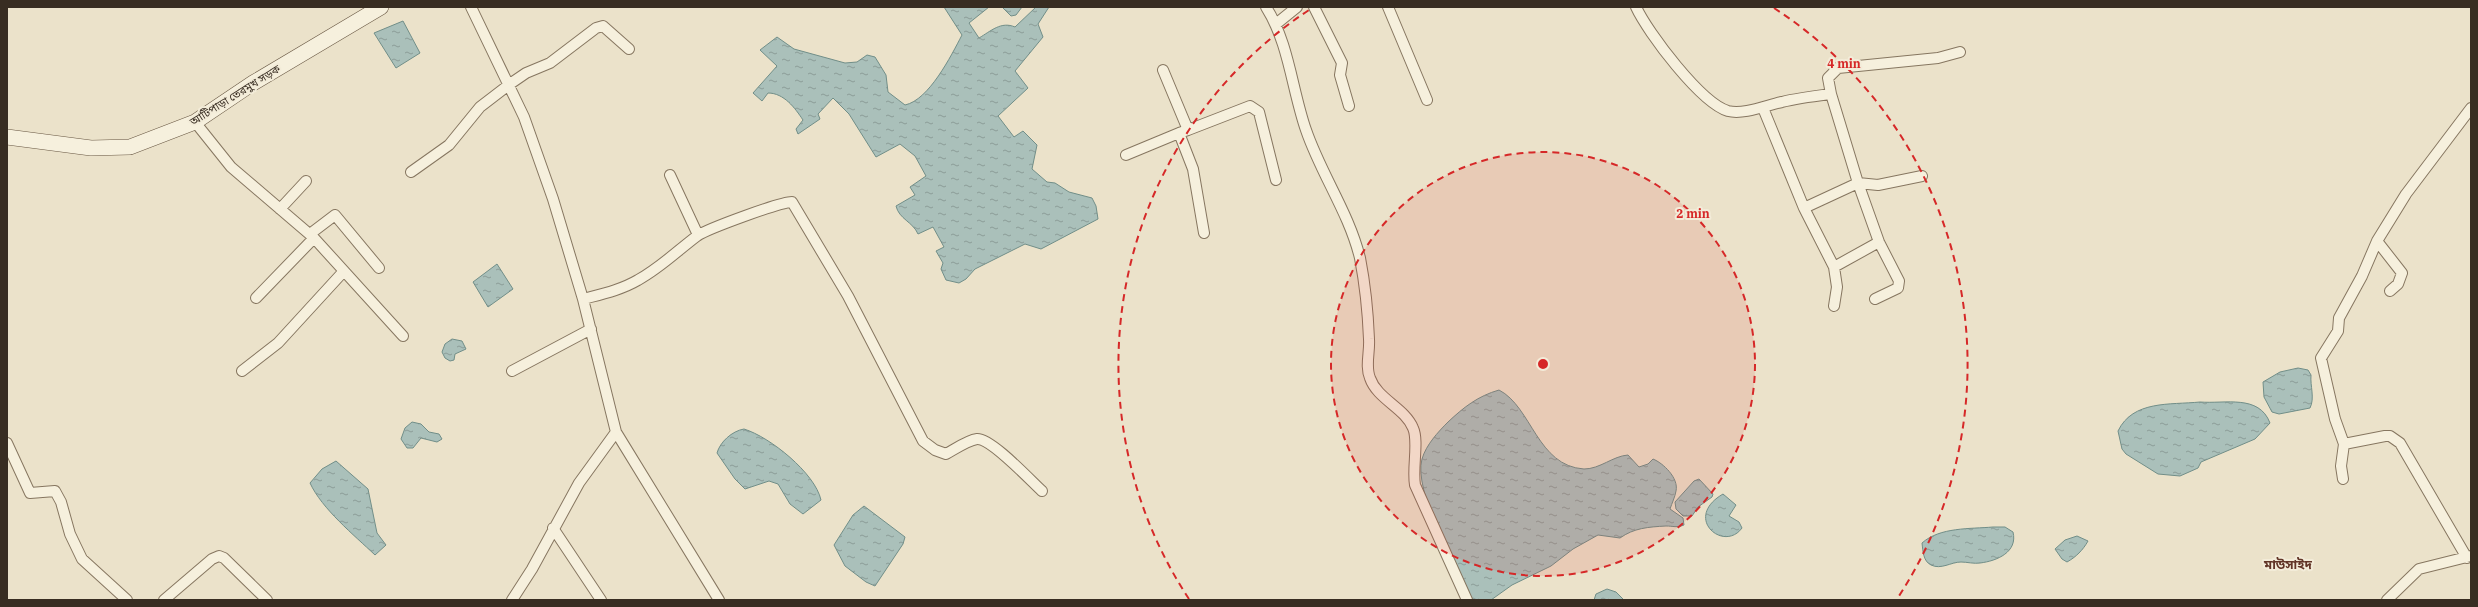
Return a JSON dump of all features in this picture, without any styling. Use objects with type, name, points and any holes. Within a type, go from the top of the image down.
[{"type":"main road","name":"আটিপাড়া তেরমুখ সড়ক","points":[[7,137],[91,148],[130,147],[195,122],[254,83],[377,8]]},
{"type":"street","points":[[472,7],[510,84],[524,117],[548,184],[583,299],[616,432],[719,600]]},
{"type":"street","points":[[1266,7],[1276,24],[1306,131],[1342,211],[1360,258],[1369,340],[1368,368],[1370,379],[1381,394],[1411,423],[1414,430],[1413,474],[1415,485],[1466,600]]},
{"type":"street","points":[[1276,24],[1297,7]]},
{"type":"street","points":[[1314,7],[1342,64],[1340,76],[1349,106]]},
{"type":"street","points":[[1388,7],[1427,100]]},
{"type":"street","points":[[1636,7],[1658,42],[1682,72],[1711,101],[1729,111],[1763,108],[1781,102],[1831,94]]},
{"type":"street","points":[[411,172],[449,145],[480,107],[510,84],[550,63],[596,28],[603,26],[629,49]]},
{"type":"street","points":[[1875,299],[1898,288],[1899,281],[1879,242],[1858,183],[1831,94],[1828,78],[1838,68],[1938,58],[1960,52]]},
{"type":"street","points":[[1163,70],[1184,132],[1193,169],[1204,233]]},
{"type":"street","points":[[1126,155],[1250,106],[1259,112],[1276,180]]},
{"type":"street","points":[[1763,108],[1804,208],[1834,267],[1837,287],[1834,306]]},
{"type":"street","points":[[2343,479],[2341,466],[2344,444],[2335,419],[2321,358],[2338,331],[2339,318],[2362,276],[2377,241],[2406,194],[2471,108]]},
{"type":"street","points":[[195,122],[231,167],[312,236],[403,336]]},
{"type":"street","points":[[670,175],[698,235]]},
{"type":"street","points":[[1804,208],[1858,183],[1878,185],[1922,176]]},
{"type":"street","points":[[280,208],[306,181]]},
{"type":"street","points":[[583,299],[616,291],[636,281],[657,269],[698,235],[772,206],[792,202],[865,327],[923,441],[935,450],[946,454],[976,439],[982,439],[1000,450],[1042,491]]},
{"type":"street","points":[[256,298],[312,236],[335,215],[379,268]]},
{"type":"street","points":[[2377,241],[2402,273],[2398,284],[2390,291]]},
{"type":"street","points":[[1834,267],[1879,242]]},
{"type":"street","points":[[242,371],[278,343],[344,271]]},
{"type":"street","points":[[512,371],[591,329]]},
{"type":"street","points":[[512,600],[532,569],[553,528],[579,483],[616,432]]},
{"type":"street","points":[[2344,444],[2384,436],[2390,436],[2400,443],[2469,557],[2419,569],[2387,600]]},
{"type":"street","points":[[7,443],[30,493],[55,491],[61,502],[70,534],[82,559],[126,600]]},
{"type":"street","points":[[553,528],[601,600]]},
{"type":"street","points":[[164,600],[212,559],[219,556],[224,558],[268,600]]},
{"type":"water","points":[[944,7],[989,7],[969,23],[979,38],[1001,26],[1010,25],[1015,27],[1036,7],[1049,7],[1038,24],[1043,37],[1015,71],[1028,88],[998,116],[1014,137],[1023,131],[1037,145],[1032,169],[1047,182],[1055,183],[1069,192],[1092,198],[1096,206],[1098,219],[1041,249],[1025,244],[975,269],[966,279],[959,283],[946,280],[941,269],[943,263],[936,251],[944,247],[933,227],[918,234],[913,226],[900,214],[896,206],[915,195],[910,187],[926,176],[915,156],[900,144],[876,157],[849,114],[833,98],[818,114],[820,119],[798,134],[796,129],[803,120],[784,98],[768,93],[762,101],[753,93],[777,66],[760,50],[777,37],[794,49],[845,63],[857,62],[867,55],[875,57],[886,75],[888,92],[905,105],[914,101],[931,86],[952,54],[962,35]]},
{"type":"water","points":[[1002,7],[1022,7],[1016,15],[1011,16]]},
{"type":"water","points":[[403,21],[420,53],[396,68],[374,33]]},
{"type":"water","points":[[497,264],[513,289],[488,307],[473,282]]},
{"type":"water","points":[[452,339],[462,341],[466,349],[455,354],[454,360],[450,361],[445,358],[442,352],[445,344]]},
{"type":"water","points":[[2298,368],[2308,370],[2311,375],[2312,396],[2310,408],[2279,414],[2272,412],[2264,397],[2263,382],[2280,372]]},
{"type":"water","points":[[1499,390],[1510,398],[1520,409],[1545,447],[1556,458],[1568,465],[1584,469],[1596,467],[1628,455],[1639,467],[1648,464],[1653,459],[1657,461],[1673,476],[1676,491],[1670,509],[1683,518],[1684,525],[1677,527],[1666,526],[1642,529],[1631,532],[1620,538],[1598,535],[1573,549],[1551,566],[1512,585],[1491,600],[1470,600],[1437,530],[1424,490],[1421,473],[1422,459],[1426,449],[1433,439],[1454,417],[1478,399],[1491,392]]},
{"type":"water","points":[[2200,402],[2240,402],[2250,404],[2265,414],[2270,423],[2255,439],[2201,462],[2198,468],[2180,476],[2158,474],[2126,454],[2122,449],[2118,431],[2125,421],[2133,414],[2153,406]]},
{"type":"water","points":[[412,422],[421,424],[429,432],[439,434],[442,439],[437,442],[421,438],[413,448],[407,448],[401,439],[405,428]]},
{"type":"water","points":[[744,429],[755,433],[790,457],[810,479],[821,500],[803,514],[790,504],[778,484],[769,481],[745,489],[735,479],[717,453],[727,438],[735,432]]},
{"type":"water","points":[[336,461],[368,489],[377,533],[386,545],[375,555],[330,512],[315,493],[310,483],[322,469]]},
{"type":"water","points":[[1699,479],[1713,494],[1712,497],[1698,507],[1692,516],[1683,516],[1676,509],[1675,502],[1694,481]]},
{"type":"water","points":[[1723,494],[1736,505],[1729,516],[1739,522],[1742,528],[1734,535],[1726,537],[1717,535],[1710,529],[1706,522],[1706,513],[1711,503]]},
{"type":"water","points":[[864,506],[905,537],[903,544],[875,586],[866,582],[845,566],[834,545],[853,515]]},
{"type":"water","points":[[2005,527],[2013,532],[2014,539],[2012,545],[2005,554],[1999,558],[1987,562],[1957,562],[1938,567],[1931,565],[1926,561],[1922,543],[1929,538],[1946,531]]},
{"type":"water","points":[[2077,536],[2088,541],[2079,553],[2067,562],[2062,559],[2055,549],[2065,540]]},
{"type":"water","points":[[1607,589],[1616,592],[1624,600],[1594,600],[1596,594]]},
{"type":"district","name":"মাউসাইদ","points":[[2288,564]]}]
